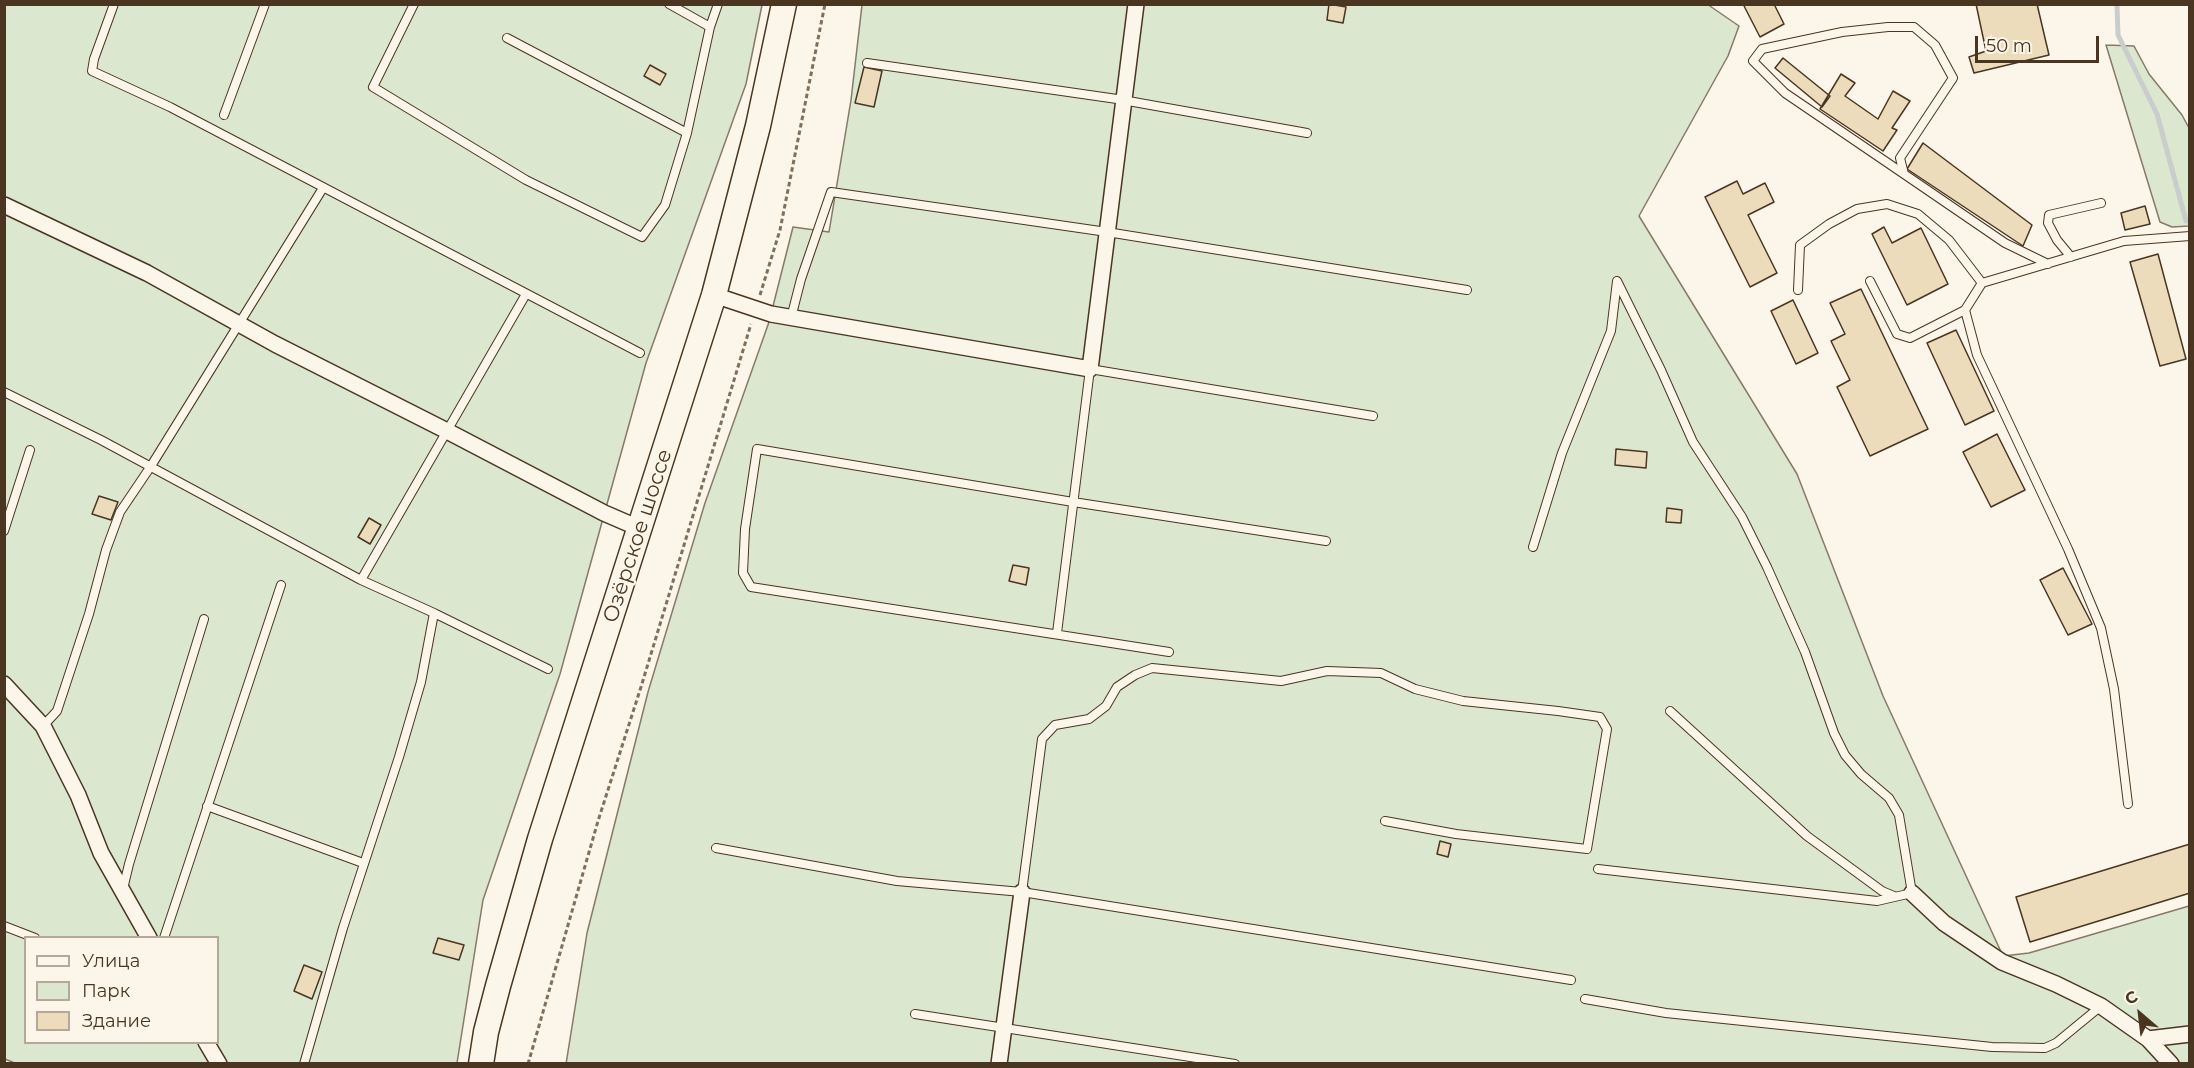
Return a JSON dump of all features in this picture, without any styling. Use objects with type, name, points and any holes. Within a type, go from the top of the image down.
[{"type":"main road","name":"Озёрское шоссе","points":[[481,1064],[486,1032],[498,986],[540,839],[714,295],[758,126],[784,4]]},
{"type":"street","points":[[714,295],[791,318],[1090,369],[1136,4]]},
{"type":"street","points":[[4,205],[147,273],[239,324],[604,513],[640,529]]},
{"type":"street","points":[[4,684],[43,726],[78,795],[102,853],[148,936]]},
{"type":"street","points":[[999,1064],[1022,892]]},
{"type":"street","points":[[1912,893],[1944,923],[2002,962],[2056,984],[2101,1006],[2148,1039],[2170,1064]]},
{"type":"street","points":[[2148,1039],[2190,1034]]},
{"type":"street","points":[[207,1044],[219,1064]]},
{"type":"lane","points":[[114,4],[94,59],[92,71],[170,108],[639,353]]},
{"type":"lane","points":[[224,115],[265,4]]},
{"type":"lane","points":[[414,4],[373,87],[526,180],[642,237],[664,205],[687,133],[710,27],[718,4]]},
{"type":"lane","points":[[669,4],[710,27]]},
{"type":"lane","points":[[1904,174],[1900,158],[1953,78],[1935,45],[1914,27],[1888,27],[1842,32],[1762,49],[1753,61],[1785,93],[2005,243],[2048,264]]},
{"type":"lane","points":[[507,38],[687,133]]},
{"type":"lane","points":[[867,63],[1124,101],[1307,133]]},
{"type":"lane","points":[[43,726],[57,711],[89,614],[106,550],[120,512],[151,466],[323,188]]},
{"type":"lane","points":[[791,318],[801,279],[831,192],[1107,232],[1467,290]]},
{"type":"lane","points":[[2071,257],[2057,240],[2048,223],[2049,215],[2101,203]]},
{"type":"lane","points":[[1798,290],[1800,245],[1829,224],[1857,209],[1887,204],[1918,214],[1949,240],[1982,283]]},
{"type":"lane","points":[[1870,281],[1898,334],[1910,338],[1965,310],[1982,283],[2124,241],[2190,236]]},
{"type":"lane","points":[[1533,547],[1562,453],[1611,331],[1617,281],[1693,442],[1742,517],[1767,567],[1805,652],[1834,733],[1845,755],[1861,774],[1889,798],[1899,815],[1912,893],[1877,901],[1598,869]]},
{"type":"lane","points":[[361,580],[526,294]]},
{"type":"lane","points":[[1965,310],[1977,355],[2068,549],[2100,628],[2114,689],[2128,804]]},
{"type":"lane","points":[[1057,633],[1090,369],[1373,416]]},
{"type":"lane","points":[[4,392],[151,466],[361,580],[548,669]]},
{"type":"lane","points":[[1169,652],[751,587],[743,573],[745,529],[758,449],[1072,502],[1326,541]]},
{"type":"lane","points":[[4,531],[30,450]]},
{"type":"lane","points":[[165,936],[281,585]]},
{"type":"lane","points":[[304,1064],[363,863],[399,757],[421,682],[434,613]]},
{"type":"lane","points":[[123,889],[204,619]]},
{"type":"lane","points":[[1022,892],[1042,739],[1055,725],[1089,719],[1106,706],[1117,687],[1135,675],[1152,668],[1281,681],[1327,671],[1381,673],[1414,689],[1463,701],[1600,717],[1607,729],[1587,849],[1456,834],[1385,821]]},
{"type":"lane","points":[[1670,711],[1807,836],[1882,891],[1894,896]]},
{"type":"lane","points":[[207,806],[363,863]]},
{"type":"lane","points":[[716,848],[897,881],[1022,892],[1571,980]]},
{"type":"lane","points":[[4,926],[30,936]]},
{"type":"lane","points":[[1585,999],[1666,1013],[1992,1047],[2045,1048],[2056,1043],[2101,1006]]},
{"type":"lane","points":[[915,1014],[1004,1026],[1235,1064]]},
{"type":"path","points":[[528,1064],[598,821],[642,687],[780,230],[825,4]]},
{"type":"green space","points":[[1707,4],[1739,26],[1728,56],[1639,216],[1797,474],[1883,696],[2003,956],[2029,953],[2189,906],[2189,1063],[566,1064],[587,933],[648,692],[705,503],[769,322],[793,227],[829,232],[851,100],[862,5]]},
{"type":"green space","points":[[4,5],[762,5],[746,84],[646,363],[560,674],[483,900],[457,1063],[17,1064],[5,1059]]},
{"type":"green space","points":[[2106,45],[2134,46],[2149,74],[2182,115],[2189,128],[2189,226],[2172,227],[2160,222]]},
{"type":"building","points":[[1329,4],[1346,7],[1343,23],[1327,20]]},
{"type":"building","points":[[1743,4],[1774,4],[1784,24],[1760,37]]},
{"type":"building","points":[[1976,4],[2037,4],[2049,55],[1974,73],[1969,57],[1986,51]]},
{"type":"building","points":[[1783,58],[1830,96],[1822,107],[1775,68]]},
{"type":"building","points":[[650,65],[666,74],[660,85],[644,76]]},
{"type":"building","points":[[864,67],[882,71],[874,107],[855,103]]},
{"type":"building","points":[[1841,74],[1855,83],[1845,96],[1878,119],[1893,91],[1910,101],[1892,128],[1897,130],[1883,151],[1820,109]]},
{"type":"building","points":[[1923,143],[2032,225],[2023,246],[1907,169]]},
{"type":"building","points":[[1737,181],[1743,194],[1765,183],[1774,202],[1748,215],[1777,273],[1750,287],[1705,197]]},
{"type":"building","points":[[2145,206],[2150,224],[2125,230],[2121,213]]},
{"type":"building","points":[[1884,227],[1892,243],[1921,228],[1948,284],[1907,305],[1872,234]]},
{"type":"building","points":[[2158,254],[2186,359],[2160,366],[2130,262]]},
{"type":"building","points":[[1861,289],[1928,429],[1870,456],[1837,387],[1850,380],[1831,341],[1845,334],[1830,303]]},
{"type":"building","points":[[1793,300],[1818,353],[1796,364],[1771,311]]},
{"type":"building","points":[[1956,330],[1994,411],[1965,425],[1927,343]]},
{"type":"building","points":[[1997,434],[2025,490],[1991,507],[1963,452]]},
{"type":"building","points":[[1616,449],[1647,452],[1646,468],[1615,465]]},
{"type":"building","points":[[99,496],[118,502],[111,520],[92,514]]},
{"type":"building","points":[[1667,508],[1682,510],[1681,523],[1666,522]]},
{"type":"building","points":[[369,518],[381,525],[370,544],[358,537]]},
{"type":"building","points":[[1013,565],[1029,568],[1026,585],[1009,581]]},
{"type":"building","points":[[2063,568],[2092,624],[2068,635],[2040,580]]},
{"type":"building","points":[[1440,841],[1451,844],[1448,857],[1437,854]]},
{"type":"building","points":[[2190,844],[2190,893],[2030,942],[2016,897]]},
{"type":"building","points":[[438,938],[464,945],[459,960],[433,953]]},
{"type":"building","points":[[304,965],[322,972],[312,999],[294,991]]},
{"type":"waterway","points":[[2117,5],[2118,35],[2157,114],[2186,221]]}]
